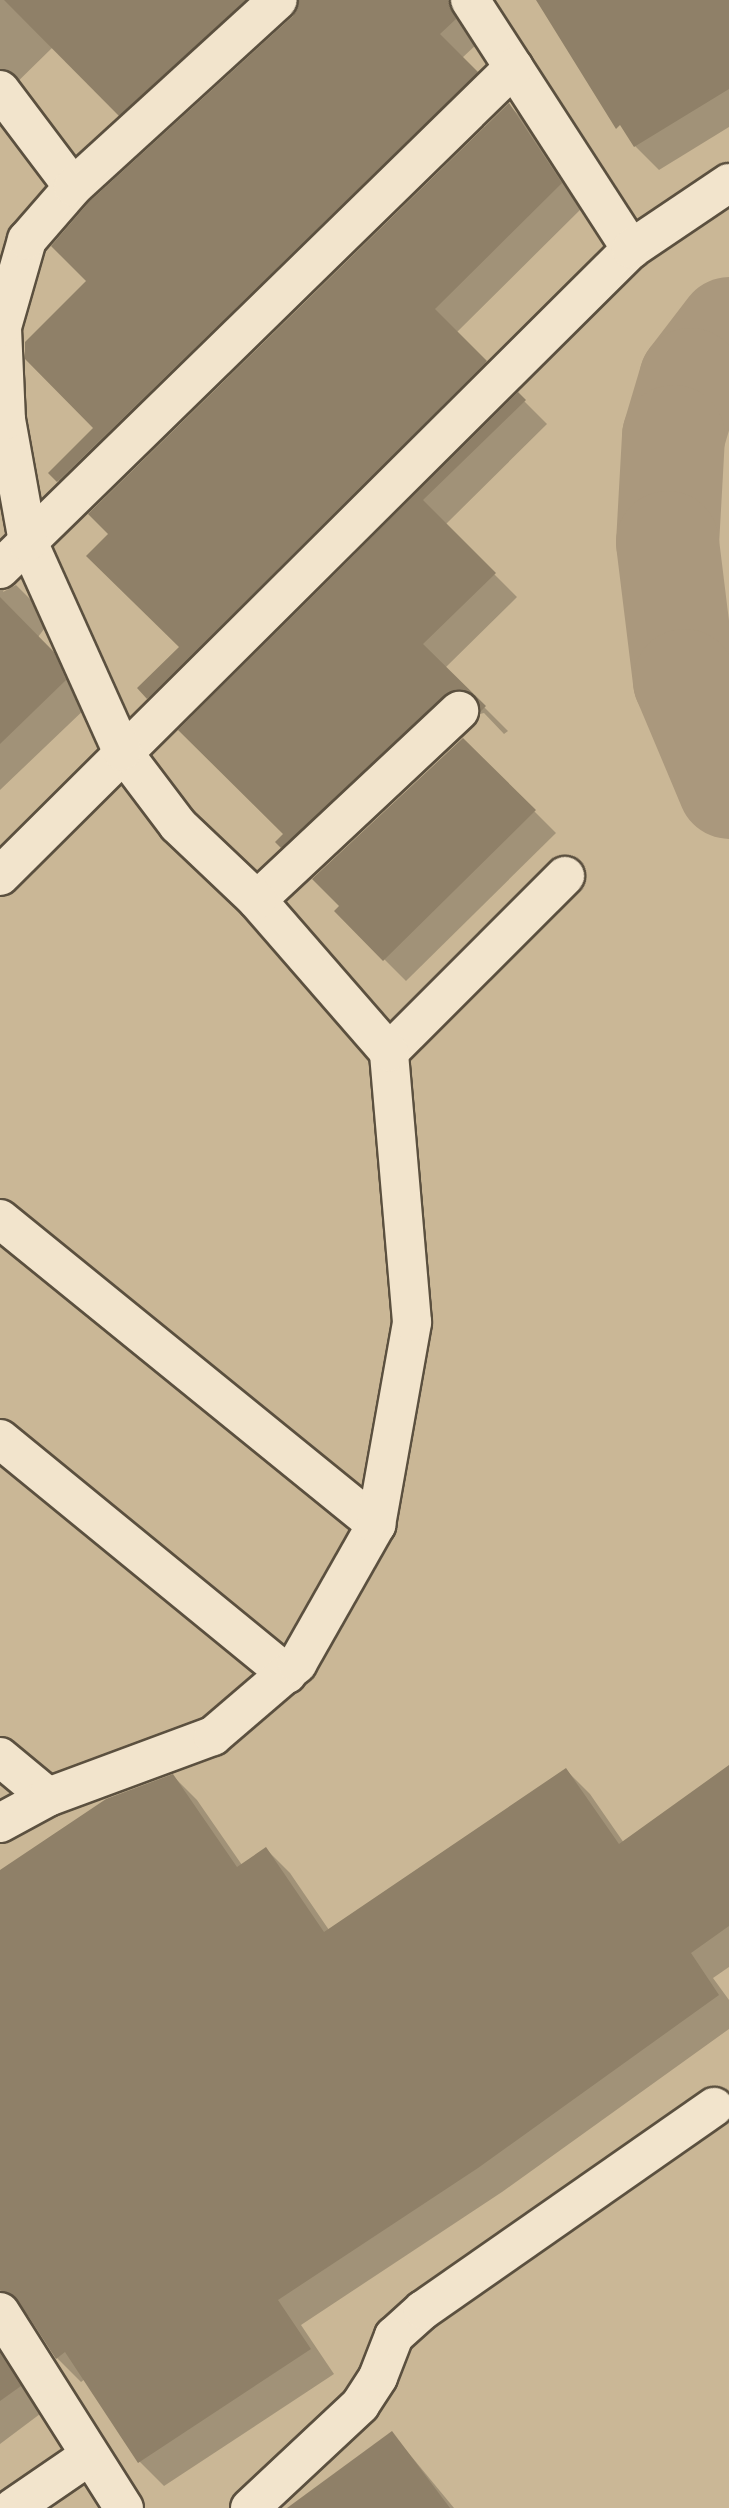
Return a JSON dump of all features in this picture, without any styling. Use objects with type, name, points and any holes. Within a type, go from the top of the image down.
[{"type":"street","points":[[0,1823],[48,1797],[213,1736],[287,1674],[376,1525],[412,1322],[389,1052],[257,900],[178,825],[122,751],[28,542],[6,420],[2,327],[13,243],[278,0]]},
{"type":"street","points":[[470,0],[631,248]]},
{"type":"street","points":[[0,569],[513,67]]},
{"type":"street","points":[[0,90],[73,187]]},
{"type":"street","points":[[0,876],[122,751],[631,248],[729,183]]},
{"type":"street","points":[[257,900],[459,711]]},
{"type":"street","points":[[389,1052],[565,876]]},
{"type":"street","points":[[0,1219],[376,1525]]},
{"type":"street","points":[[0,1439],[287,1674]]},
{"type":"street","points":[[0,1757],[48,1797]]},
{"type":"street","points":[[250,2508],[360,2405],[378,2377],[394,2336],[424,2310],[714,2107]]},
{"type":"street","points":[[0,2312],[124,2508]]},
{"type":"street","points":[[13,2508],[89,2456]]},
{"type":"shaded area","points":[[0,0],[729,0],[729,2508],[0,2508]]},
{"type":"building","points":[[4,0],[246,0],[119,116]]},
{"type":"building","points":[[299,0],[448,0],[456,19],[440,34],[478,72],[57,482],[48,473],[93,428],[25,359],[25,342],[86,281],[51,246],[89,202],[293,16]]},
{"type":"building","points":[[536,0],[729,0],[729,89],[634,147],[620,125],[616,129]]},
{"type":"building","points":[[509,103],[562,183],[435,309],[487,361],[147,699],[137,688],[179,647],[86,556],[108,534],[88,514]]},
{"type":"building","points":[[518,392],[526,400],[423,500],[496,573],[423,644],[486,706],[480,712],[475,697],[465,690],[445,695],[281,848],[275,842],[283,834],[178,730]]},
{"type":"building","points":[[0,597],[54,652],[66,680],[0,744]]},
{"type":"building","points":[[463,738],[536,810],[383,961],[334,911],[339,906],[312,879]]},
{"type":"building","points":[[729,1765],[729,1926],[691,1953],[719,1995],[478,2168],[278,2300],[311,2349],[138,2463],[65,2352],[56,2359],[18,2300],[0,2290],[0,1870],[106,1799],[173,1774],[237,1867],[266,1847],[324,1932],[566,1768],[619,1844]]},
{"type":"building","points":[[0,2353],[21,2386],[0,2401]]},
{"type":"building","points":[[392,2431],[450,2508],[287,2508]]},
{"type":"waterway","points":[[729,328],[690,379],[673,436],[667,542],[684,680],[729,787]]}]
